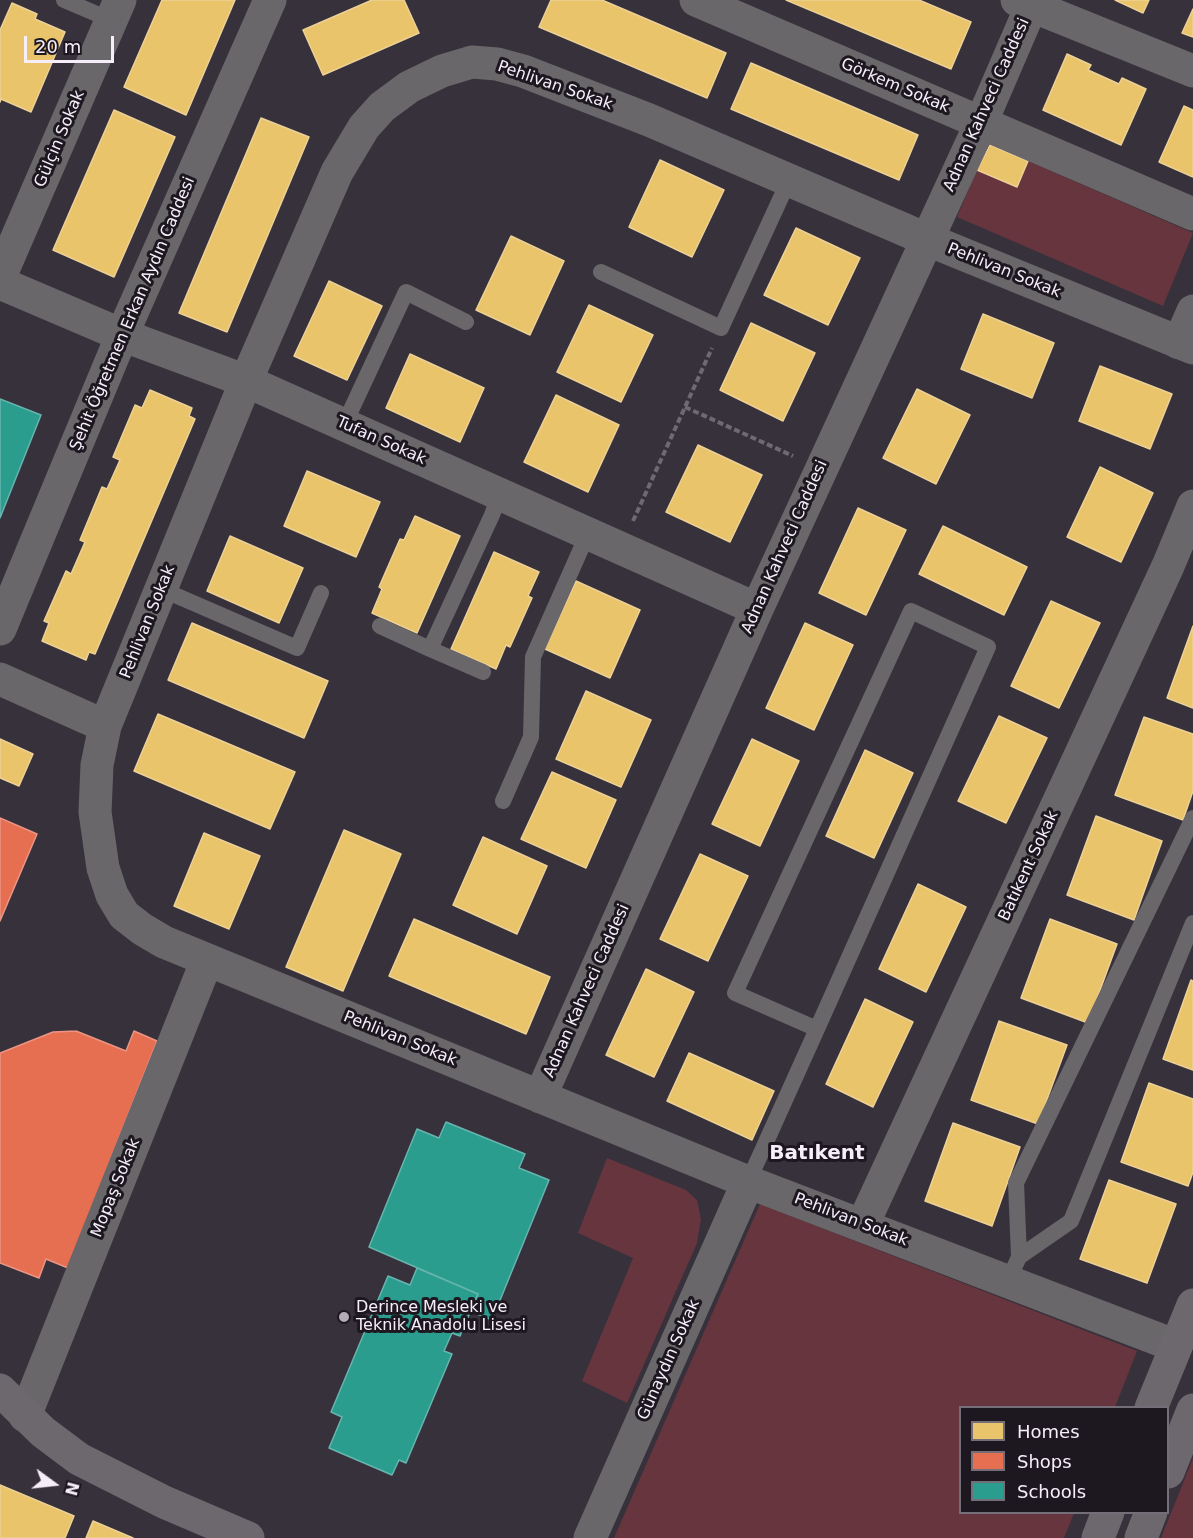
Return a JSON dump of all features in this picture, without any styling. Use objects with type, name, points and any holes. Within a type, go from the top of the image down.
[{"type":"street","name":"Şehit Öğretmen Erkan Aydın Caddesi","points":[[0,629],[122,335],[270,0]]},
{"type":"street","name":"Görkem Sokak","points":[[696,0],[1193,214]]},
{"type":"street","name":"Adnan Kahveci Caddesi","points":[[540,1096],[757,609],[981,123],[1028,2]]},
{"type":"street","points":[[1028,2],[1193,71]]},
{"type":"street","name":"Gülçin Sokak","points":[[0,277],[115,10]]},
{"type":"street","name":"Pehlivan Sokak","points":[[1176,1346],[1014,1269],[863,1224],[748,1182],[164,942],[124,915],[112,895],[103,868],[95,812],[97,765],[105,726],[246,381],[337,172],[364,127],[382,107],[409,87],[442,71],[472,62],[497,64],[523,71],[649,120],[926,239],[1186,346]]},
{"type":"street","name":"Tufan Sokak","points":[[0,283],[122,335],[246,381],[757,609]]},
{"type":"street","points":[[1186,346],[1193,311]]},
{"type":"street","name":"Batıkent Sokak","points":[[863,1224],[1168,566],[1193,506]]},
{"type":"street","points":[[0,679],[105,726]]},
{"type":"street","name":"Mopaş Sokak","points":[[25,1416],[207,960]]},
{"type":"street","name":"Günaydın Sokak","points":[[590,1538],[748,1182]]},
{"type":"street","points":[[1151,1406],[1193,1305]]},
{"type":"street","points":[[0,1390],[43,1432],[79,1459],[164,1502],[248,1538]]},
{"type":"street","points":[[1169,1467],[1193,1410]]},
{"type":"street","points":[[1098,1538],[1107,1514]]},
{"type":"street","points":[[1141,1538],[1150,1514]]},
{"type":"lane","points":[[64,0],[115,10]]},
{"type":"lane","points":[[601,272],[721,328],[789,180]]},
{"type":"lane","points":[[344,424],[405,292],[466,322]]},
{"type":"lane","points":[[430,648],[500,493]]},
{"type":"lane","points":[[503,801],[531,737],[533,657],[588,533]]},
{"type":"lane","points":[[161,589],[297,648],[321,592]]},
{"type":"lane","points":[[748,1182],[817,1029],[988,647],[911,612],[735,993],[817,1029]]},
{"type":"lane","points":[[380,626],[483,672]]},
{"type":"lane","points":[[1014,1269],[1016,1183],[1193,818]]},
{"type":"lane","points":[[1014,1269],[1071,1221],[1193,923]]},
{"type":"path","points":[[621,547],[721,328]]},
{"type":"path","points":[[685,407],[821,469]]},
{"type":"shaded area","points":[[1028,161],[1193,233],[1163,306],[957,217],[977,170],[1017,187]]},
{"type":"shaded area","points":[[607,1158],[686,1190],[697,1200],[701,1219],[697,1243],[627,1403],[582,1381],[633,1258],[578,1233]]},
{"type":"shaded area","points":[[760,1204],[1137,1351],[1115,1406],[959,1406],[959,1514],[1074,1514],[1064,1538],[614,1538]]},
{"type":"shaded area","points":[[1193,1458],[1193,1538],[1161,1538]]},
{"type":"building: Homes","points":[[162,0],[235,0],[186,115],[124,87]]},
{"type":"building: Homes","points":[[372,0],[404,0],[419,33],[323,75],[303,30]]},
{"type":"building: Homes","points":[[551,0],[602,0],[726,53],[707,98],[539,27]]},
{"type":"building: Homes","points":[[786,0],[919,0],[971,22],[951,69]]},
{"type":"building: Homes","points":[[1115,0],[1149,0],[1143,13]]},
{"type":"building: Homes","points":[[12,3],[37,14],[35,19],[65,32],[31,112],[1,99],[0,102],[0,30]]},
{"type":"building: Homes","points":[[1193,9],[1193,37],[1182,33]]},
{"type":"building: Homes","points":[[1067,54],[1091,65],[1088,70],[1119,84],[1122,78],[1146,89],[1121,145],[1043,110]]},
{"type":"building: Homes","points":[[751,63],[918,135],[899,180],[731,109]]},
{"type":"building: Homes","points":[[1184,106],[1193,110],[1193,177],[1159,162]]},
{"type":"building: Homes","points":[[114,110],[175,137],[114,277],[53,250]]},
{"type":"building: Homes","points":[[261,118],[309,137],[227,332],[179,313]]},
{"type":"building: Homes","points":[[990,145],[1028,161],[1017,187],[977,170]]},
{"type":"building: Homes","points":[[660,160],[724,190],[692,257],[629,227]]},
{"type":"building: Homes","points":[[796,228],[860,258],[828,325],[764,295]]},
{"type":"building: Homes","points":[[511,236],[564,261],[530,335],[476,310]]},
{"type":"building: Homes","points":[[329,281],[382,306],[347,380],[294,356]]},
{"type":"building: Homes","points":[[589,305],[653,335],[621,402],[557,372]]},
{"type":"building: Homes","points":[[983,314],[1054,343],[1032,398],[961,369]]},
{"type":"building: Homes","points":[[751,323],[815,353],[783,421],[720,390]]},
{"type":"building: Homes","points":[[410,354],[484,388],[460,442],[386,408]]},
{"type":"building: Homes","points":[[1100,366],[1172,394],[1150,449],[1079,421]]},
{"type":"building: Homes","points":[[917,389],[970,415],[936,484],[883,458]]},
{"type":"building: Homes","points":[[150,390],[192,408],[189,416],[195,419],[95,654],[89,652],[86,660],[42,641],[49,623],[44,621],[66,571],[71,574],[85,542],[80,540],[102,487],[107,489],[120,460],[113,457],[135,405],[142,408]]},
{"type":"building: Homes","points":[[556,395],[619,425],[588,492],[524,462]]},
{"type":"building: Homes","points":[[698,445],[762,475],[730,542],[666,512]]},
{"type":"building: Homes","points":[[1100,467],[1153,493],[1121,562],[1067,537]]},
{"type":"building: Homes","points":[[307,471],[380,502],[356,557],[284,526]]},
{"type":"building: Homes","points":[[858,508],[906,530],[866,615],[819,593]]},
{"type":"building: Homes","points":[[415,516],[460,536],[417,633],[372,613],[382,589],[379,587],[400,539],[404,540]]},
{"type":"building: Homes","points":[[943,526],[1027,567],[1004,615],[919,574]]},
{"type":"building: Homes","points":[[230,536],[303,568],[279,623],[207,591]]},
{"type":"building: Homes","points":[[494,552],[539,572],[528,596],[532,598],[510,647],[506,645],[496,669],[451,649]]},
{"type":"building: Homes","points":[[576,581],[640,610],[610,678],[545,649]]},
{"type":"building: Homes","points":[[1051,601],[1100,623],[1059,708],[1011,686]]},
{"type":"building: Homes","points":[[192,623],[328,681],[304,738],[168,680]]},
{"type":"building: Homes","points":[[805,623],[853,645],[814,730],[766,708]]},
{"type":"building: Homes","points":[[1193,626],[1193,708],[1167,698]]},
{"type":"building: Homes","points":[[586,691],[651,720],[621,787],[556,759]]},
{"type":"building: Homes","points":[[158,714],[295,772],[270,829],[134,771]]},
{"type":"building: Homes","points":[[999,716],[1047,738],[1006,823],[958,801]]},
{"type":"building: Homes","points":[[1144,717],[1193,734],[1193,791],[1183,820],[1115,795]]},
{"type":"building: Homes","points":[[0,739],[33,754],[19,786],[0,778]]},
{"type":"building: Homes","points":[[752,739],[799,761],[760,846],[712,824]]},
{"type":"building: Homes","points":[[865,750],[913,773],[874,858],[826,836]]},
{"type":"building: Homes","points":[[552,772],[616,800],[586,868],[521,839]]},
{"type":"building: Homes","points":[[1096,816],[1162,841],[1134,920],[1067,895]]},
{"type":"building: Homes","points":[[344,830],[401,854],[343,991],[286,967]]},
{"type":"building: Homes","points":[[204,833],[260,856],[229,929],[174,906]]},
{"type":"building: Homes","points":[[483,837],[547,866],[517,934],[453,905]]},
{"type":"building: Homes","points":[[700,854],[748,876],[708,961],[660,939]]},
{"type":"building: Homes","points":[[918,884],[966,907],[926,992],[879,969]]},
{"type":"building: Homes","points":[[414,919],[550,977],[526,1034],[389,976]]},
{"type":"building: Homes","points":[[1050,919],[1117,944],[1088,1023],[1021,998]]},
{"type":"building: Homes","points":[[646,969],[694,992],[654,1077],[606,1055]]},
{"type":"building: Homes","points":[[1191,980],[1193,981],[1193,1070],[1163,1059]]},
{"type":"building: Homes","points":[[865,999],[913,1022],[873,1107],[826,1084]]},
{"type":"building: Homes","points":[[999,1021],[1067,1045],[1038,1124],[971,1100]]},
{"type":"building: Homes","points":[[689,1053],[774,1091],[752,1140],[667,1101]]},
{"type":"building: Homes","points":[[1149,1083],[1193,1099],[1193,1172],[1188,1186],[1121,1162]]},
{"type":"building: Homes","points":[[953,1123],[1020,1147],[992,1226],[925,1201]]},
{"type":"building: Homes","points":[[1109,1180],[1176,1204],[1147,1283],[1080,1259]]},
{"type":"building: Homes","points":[[0,1485],[74,1516],[65,1538],[0,1538]]},
{"type":"building: Homes","points":[[93,1521],[133,1538],[86,1538]]},
{"type":"building: Shops","points":[[0,818],[37,834],[0,921]]},
{"type":"building: Shops","points":[[76,1031],[126,1051],[134,1031],[157,1041],[68,1268],[46,1259],[39,1278],[0,1263],[0,1053],[53,1032]]},
{"type":"building: Schools","points":[[0,399],[41,415],[0,518]]},
{"type":"building: Schools","points":[[446,1122],[525,1154],[519,1168],[549,1180],[492,1320],[470,1311],[478,1294],[369,1247],[417,1129],[439,1138]]},
{"type":"building: Schools","points":[[417,1268],[478,1294],[460,1336],[452,1333],[444,1351],[452,1354],[406,1463],[399,1460],[392,1475],[329,1448],[342,1417],[331,1412],[388,1276],[410,1285]]},
{"type":"place","name":"Derince Mesleki ve Teknik Anadolu Lisesi","points":[[344,1317]]},
{"type":"district","name":"Batıkent","points":[[817,1154]]}]
